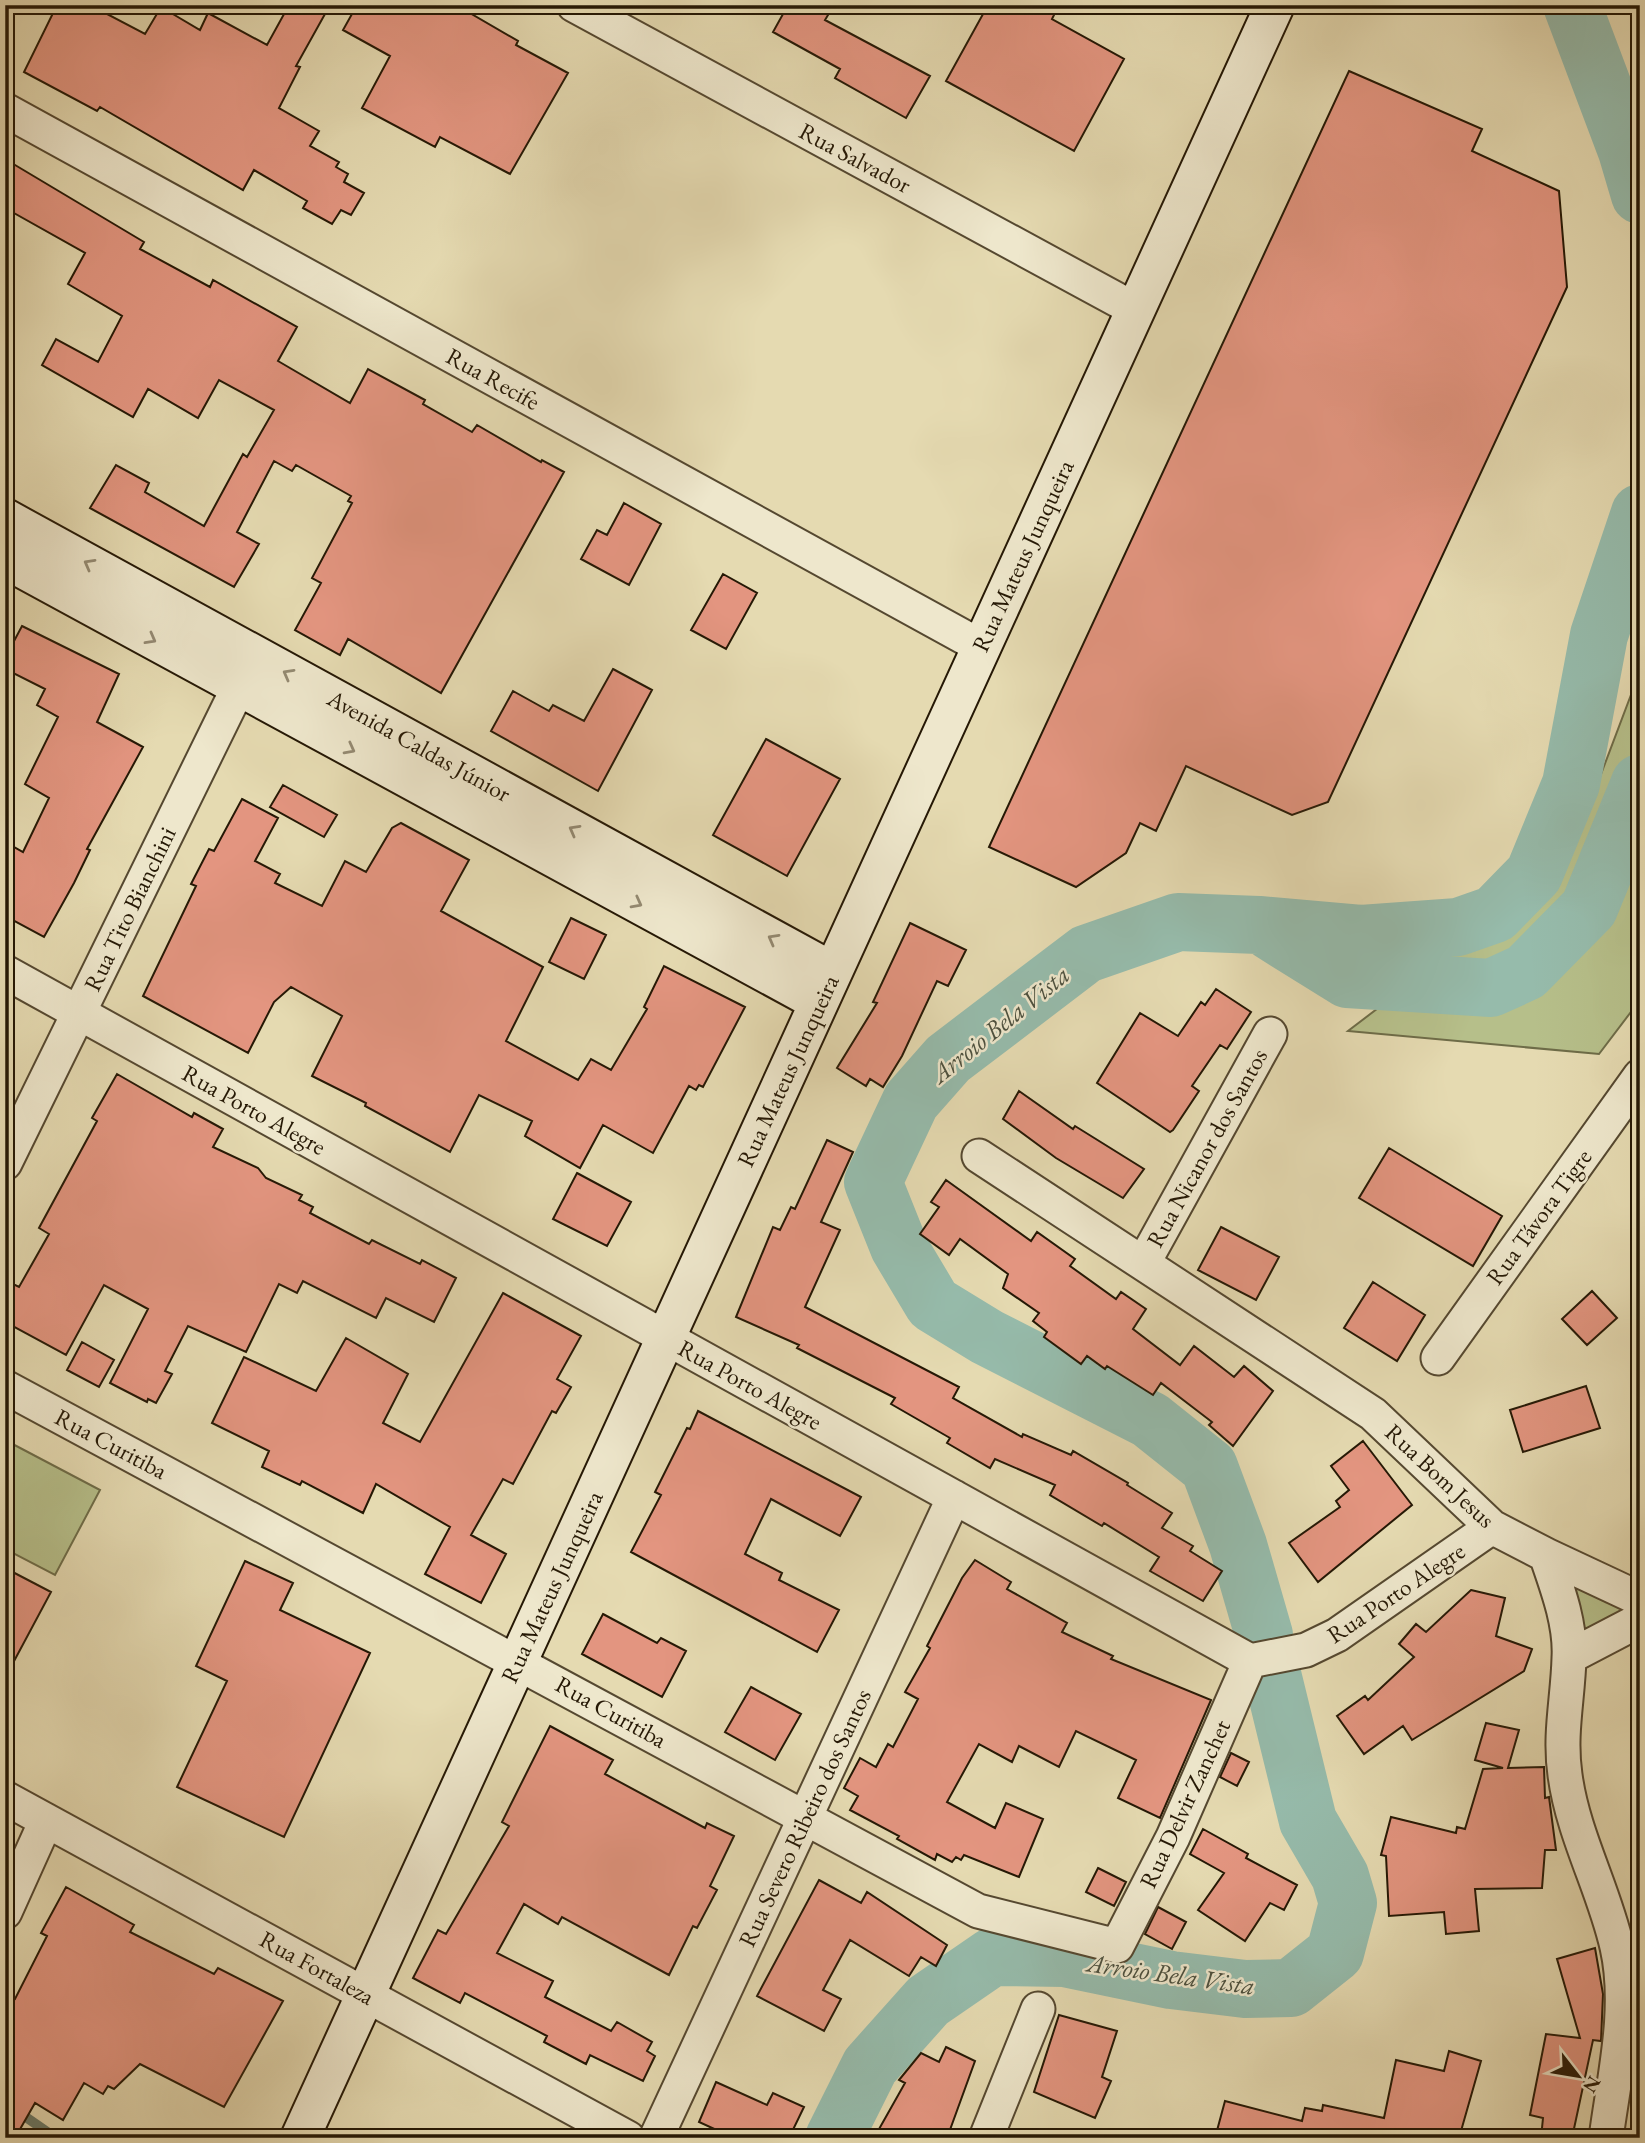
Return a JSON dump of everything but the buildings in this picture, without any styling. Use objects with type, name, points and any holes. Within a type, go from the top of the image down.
[{"type":"main road","name":"Rua Mateus Junqueira","points":[[300,2138],[1275,5]]},
{"type":"main road","name":"Avenida Caldas Júnior","points":[[5,518],[246,672]]},
{"type":"main road","name":"Avenida Caldas Júnior","points":[[5,559],[246,672],[826,987]]},
{"type":"street","name":"Rua Salvador","points":[[574,5],[1136,310]]},
{"type":"street","name":"Rua Recife","points":[[5,110],[982,647]]},
{"type":"street","name":"Rua Tito Bianchini","points":[[5,1163],[246,672]]},
{"type":"street","name":"Rua Porto Alegre","points":[[5,972],[1250,1661],[1306,1650],[1338,1635],[1492,1527]]},
{"type":"street","name":"Rua Nicanor dos Santos","points":[[1144,1262],[1270,1034]]},
{"type":"street","name":"Rua Távora Tigre","points":[[1438,1358],[1640,1076]]},
{"type":"street","name":"Rua Bom Jesus","points":[[979,1156],[1373,1414],[1492,1527],[1546,1555]]},
{"type":"street","name":"Rua Curitiba","points":[[5,1387],[978,1911],[1117,1946]]},
{"type":"street","name":"Rua Severo Ribeiro dos Santos","points":[[656,2138],[954,1497]]},
{"type":"street","points":[[1546,1555],[1640,1599]]},
{"type":"street","points":[[1546,1555],[1560,1596],[1569,1657],[1561,1741],[1565,1777],[1574,1816],[1618,1948],[1622,1988],[1606,2138]]},
{"type":"street","points":[[1569,1657],[1640,1620]]},
{"type":"street","name":"Rua Delvir Zanchet","points":[[1117,1946],[1173,1837],[1250,1661]]},
{"type":"street","name":"Rua Fortaleza","points":[[5,1798],[628,2138]]},
{"type":"street","points":[[5,1912],[46,1821]]},
{"type":"street","points":[[986,2138],[1038,2009]]},
{"type":"green space","points":[[1640,671],[1640,1000],[1599,1054],[1348,1031],[1567,864]]},
{"type":"green space","points":[[5,1440],[100,1490],[55,1575],[5,1549]]},
{"type":"green space","points":[[1567,1572],[1639,1605],[1579,1642]]},
{"type":"waterway","points":[[1572,5],[1627,151],[1640,195]]},
{"type":"waterway","name":"Arroio Bela Vista","points":[[1264,1635],[1238,1545],[1209,1467],[1150,1420],[987,1337],[933,1304],[899,1247],[873,1182],[911,1101],[948,1059],[1086,954],[1178,922],[1259,925],[1361,934],[1458,927],[1495,914],[1534,874],[1571,784],[1599,635],[1640,513]]},
{"type":"waterway","name":"Arroio Bela Vista","points":[[1270,931],[1347,979],[1491,988],[1526,972],[1589,908],[1640,783]]},
{"type":"waterway","name":"Arroio Bela Vista","points":[[834,2138],[870,2066],[928,2001],[992,1957],[1065,1958],[1171,1980],[1245,1989],[1291,1988],[1335,1953],[1348,1903],[1340,1876],[1308,1821],[1273,1678]]},
{"type":"waterway","points":[[17,2111],[56,2138]]}]
